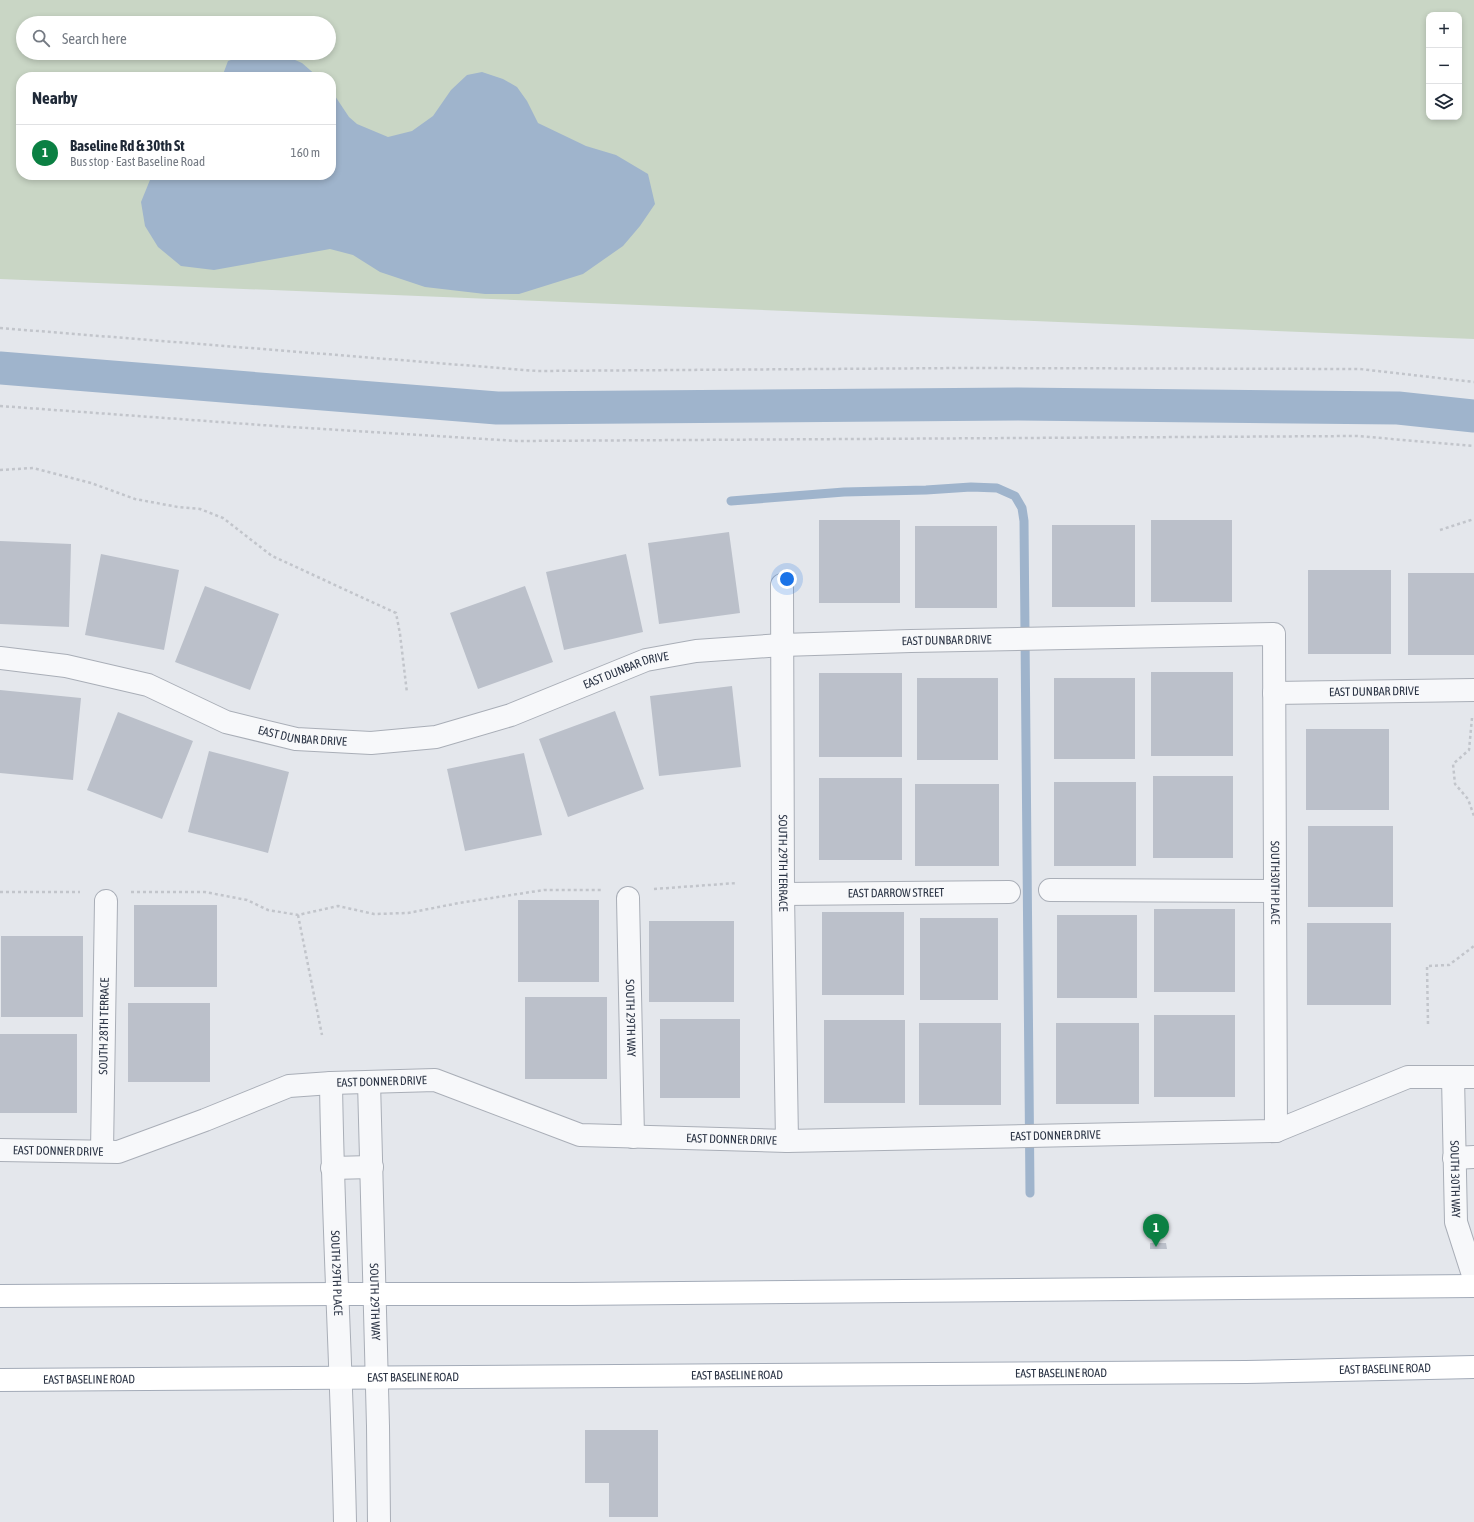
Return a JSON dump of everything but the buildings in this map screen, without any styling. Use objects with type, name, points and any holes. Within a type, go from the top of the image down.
[{"type":"main road","points":[[0,1296],[374,1295],[1474,1286]]},
{"type":"main road","name":"EAST BASELINE ROAD","points":[[0,1380],[1246,1372],[1474,1368]]},
{"type":"street","name":"SOUTH 29TH TERRACE","points":[[782,586],[783,894],[787,1141]]},
{"type":"street","name":"EAST DUNBAR DRIVE","points":[[0,658],[66,666],[148,685],[226,722],[296,739],[371,743],[431,738],[511,715],[646,660],[696,651],[782,645],[1274,634]]},
{"type":"street","name":"SOUTH30TH PLACE","points":[[1274,634],[1276,1131]]},
{"type":"street","name":"EAST DUNBAR DRIVE","points":[[1274,693],[1474,690]]},
{"type":"street","points":[[1050,890],[1274,892]]},
{"type":"street","name":"EAST DARROW STREET","points":[[783,894],[1009,892]]},
{"type":"street","name":"SOUTH 29TH WAY","points":[[628,898],[633,1138]]},
{"type":"street","name":"SOUTH 28TH TERRACE","points":[[102,1151],[106,901]]},
{"type":"street","name":"EAST DONNER DRIVE","points":[[0,1150],[118,1152],[205,1120],[288,1086],[331,1083],[436,1080],[580,1135],[633,1138],[787,1141],[1276,1131],[1408,1077],[1463,1077]]},
{"type":"street","name":"SOUTH 30TH WAY","points":[[1463,1077],[1464,1157],[1456,1222],[1474,1278]]},
{"type":"street","name":"SOUTH 29TH WAY","points":[[369,1082],[379,1522]]},
{"type":"street","name":"SOUTH 29TH PLACE","points":[[331,1083],[332,1168],[341,1377]]},
{"type":"street","points":[[332,1168],[372,1167]]},
{"type":"street","points":[[341,1377],[345,1522]]},
{"type":"path","points":[[0,328],[537,371],[964,368],[1352,369],[1474,382]]},
{"type":"path","points":[[0,406],[275,426],[517,441],[1357,436],[1474,446]]},
{"type":"path","points":[[0,470],[33,468],[91,483],[135,499],[178,508],[200,509],[224,518],[272,556],[396,613],[407,693]]},
{"type":"path","points":[[1440,530],[1474,519]]},
{"type":"path","points":[[1473,714],[1469,750],[1453,764],[1455,784],[1468,799],[1474,816]]},
{"type":"path","points":[[652,889],[737,883]]},
{"type":"path","points":[[130,892],[205,892],[247,900],[268,910],[298,915],[338,906],[374,914],[408,913],[459,903],[544,890],[608,890]]},
{"type":"path","points":[[0,892],[84,892]]},
{"type":"path","points":[[298,915],[322,1035]]},
{"type":"path","points":[[1428,1024],[1427,966],[1449,965],[1474,946]]},
{"type":"green space","points":[[0,0],[1474,0],[1474,339],[0,279]]},
{"type":"water","points":[[295,60],[302,63],[312,72],[224,72],[228,61]]},
{"type":"water","points":[[482,72],[503,79],[517,87],[527,101],[538,123],[586,146],[616,155],[648,174],[655,204],[640,226],[623,246],[583,274],[519,294],[485,294],[425,287],[380,272],[353,255],[330,249],[214,270],[181,266],[158,247],[145,226],[141,202],[150,180],[336,180],[336,98],[349,117],[357,124],[388,137],[412,131],[433,116],[451,90],[467,75]]},
{"type":"waterway","points":[[0,368],[497,408],[1018,404],[1398,408],[1474,416]]},
{"type":"waterway","points":[[731,501],[844,492],[926,490],[971,487],[997,488],[1015,496],[1022,508],[1024,521],[1030,1193]]},
{"type":"place","name":"Baseline Rd & 30th St","points":[[1156,1247]]}]
